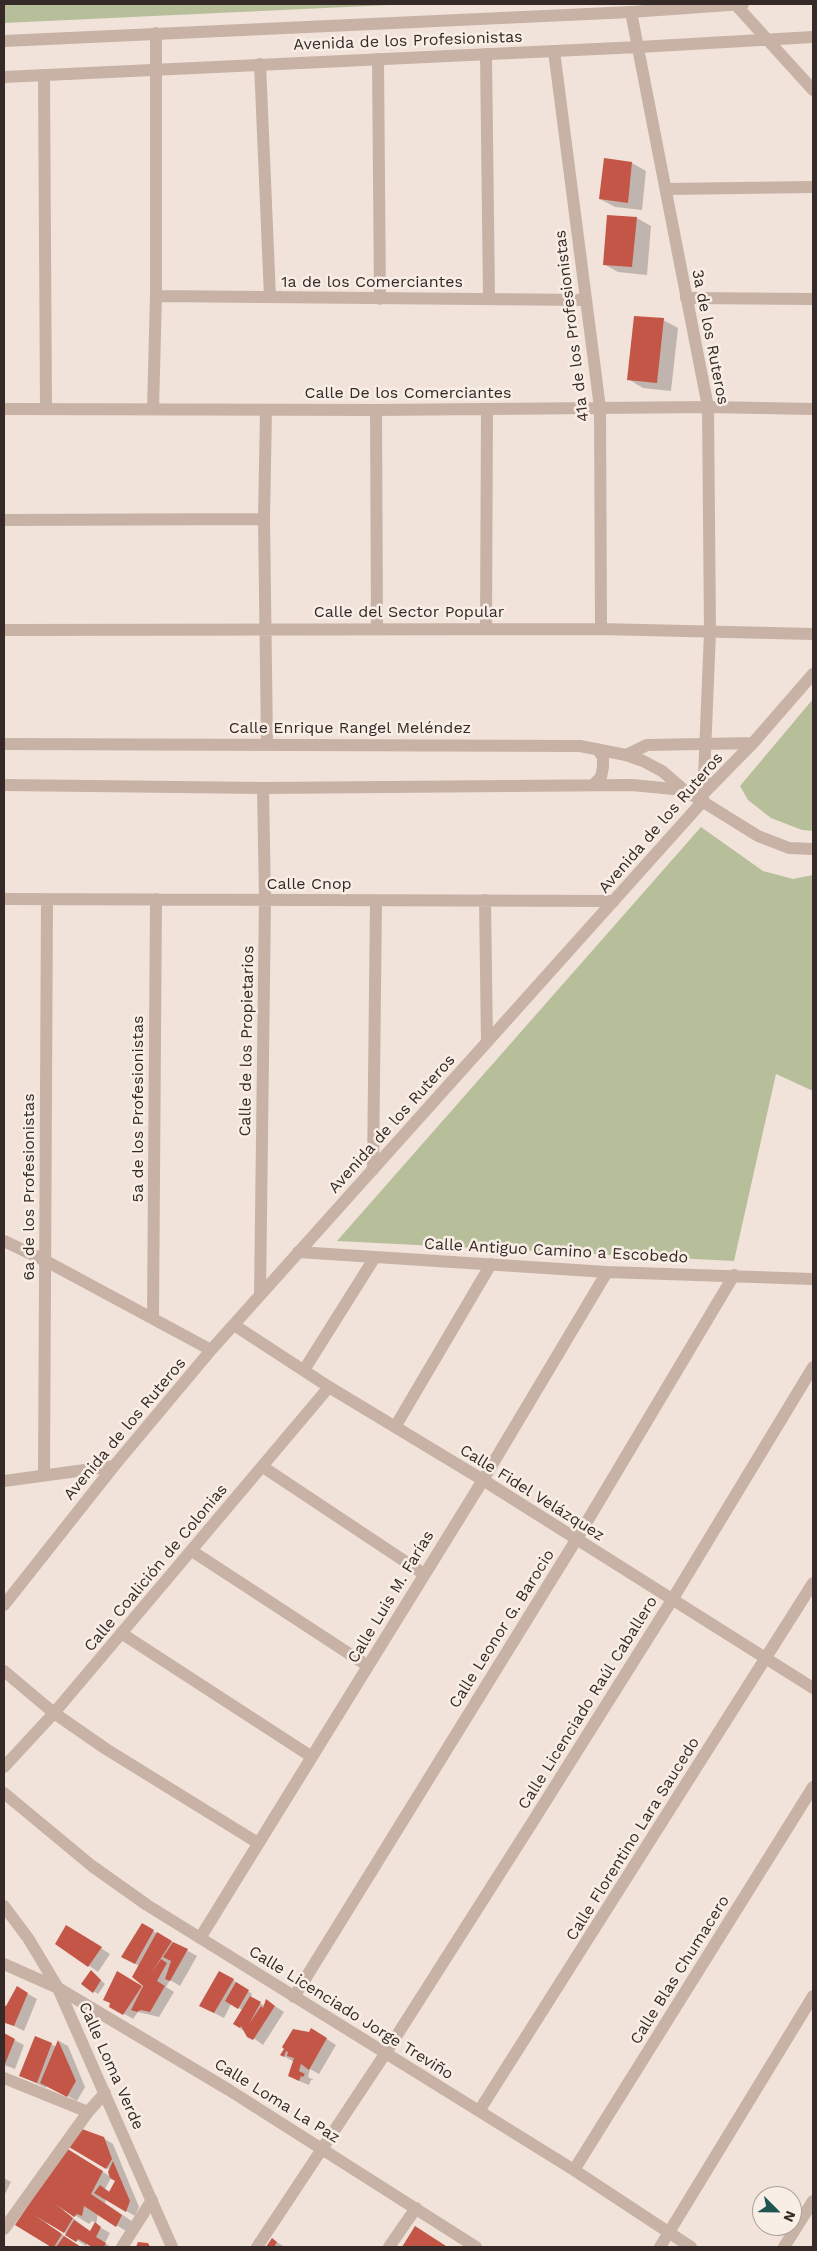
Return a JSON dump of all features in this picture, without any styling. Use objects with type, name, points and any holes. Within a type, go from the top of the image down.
[{"type":"street","points":[[735,4],[813,90]]},
{"type":"street","name":"Avenida de los Profesionistas","points":[[4,41],[631,12],[746,4]]},
{"type":"street","name":"3a de los Ruteros","points":[[631,12],[708,407],[710,632],[704,796]]},
{"type":"street","points":[[153,409],[156,296],[156,34]]},
{"type":"street","name":"Avenida de los Profesionistas","points":[[4,77],[813,38]]},
{"type":"street","name":"41a de los Profesionistas","points":[[554,51],[600,408],[601,629]]},
{"type":"street","points":[[486,54],[489,298]]},
{"type":"street","points":[[378,59],[380,299]]},
{"type":"street","points":[[260,64],[270,297]]},
{"type":"street","points":[[44,75],[46,409]]},
{"type":"street","points":[[666,189],[813,187]]},
{"type":"street","name":"1a de los Comerciantes","points":[[156,296],[586,300]]},
{"type":"street","points":[[686,298],[813,299]]},
{"type":"street","name":"Calle De los Comerciantes","points":[[4,409],[376,410],[708,407],[813,409]]},
{"type":"street","points":[[486,628],[487,409]]},
{"type":"street","points":[[266,410],[264,519],[267,744]]},
{"type":"street","points":[[376,410],[378,628]]},
{"type":"street","points":[[4,520],[264,519]]},
{"type":"street","name":"Calle del Sector Popular","points":[[4,630],[486,628],[813,634]]},
{"type":"street","name":"Avenida de los Ruteros","points":[[4,1605],[114,1466],[211,1350],[614,901],[704,796],[813,674]]},
{"type":"street","points":[[626,755],[647,745],[753,743]]},
{"type":"street","name":"Calle Enrique Rangel Meléndez","points":[[4,744],[560,745],[597,748],[626,755],[662,771],[684,790]]},
{"type":"street","points":[[594,784],[601,777],[603,767],[603,757],[597,748]]},
{"type":"street","name":"Calle Enrique Rangel Meléndez","points":[[4,785],[263,788],[632,785],[684,790],[704,796],[770,842],[789,848],[813,849]]},
{"type":"street","name":"Calle de los Propietarios","points":[[260,1295],[265,900],[263,788]]},
{"type":"street","name":"Calle Cnop","points":[[4,899],[614,901]]},
{"type":"street","name":"6a de los Profesionistas","points":[[44,1475],[47,900]]},
{"type":"street","name":"5a de los Profesionistas","points":[[153,1318],[156,900]]},
{"type":"street","points":[[486,900],[488,1042]]},
{"type":"street","points":[[373,1170],[376,901]]},
{"type":"street","points":[[4,1241],[44,1260],[211,1350]]},
{"type":"street","name":"Calle Antiguo Camino a Escobedo","points":[[298,1252],[607,1272],[813,1279]]},
{"type":"street","points":[[304,1370],[375,1257]]},
{"type":"street","points":[[395,1427],[491,1264]]},
{"type":"street","name":"Calle Luis M. Farías","points":[[200,1938],[483,1480],[607,1272]]},
{"type":"street","name":"Calle Leonor G. Barocio","points":[[294,1997],[576,1540],[734,1275]]},
{"type":"street","name":"Calle Fidel Velázquez","points":[[234,1324],[330,1387],[483,1480],[813,1688]]},
{"type":"street","name":"Calle Licenciado Raúl Caballero","points":[[257,2247],[385,2054],[672,1600],[813,1367]]},
{"type":"street","name":"Calle Coalición de Colonias","points":[[4,1767],[54,1712],[330,1387]]},
{"type":"street","points":[[4,1481],[114,1466]]},
{"type":"street","points":[[262,1467],[424,1574]]},
{"type":"street","points":[[192,1551],[368,1666]]},
{"type":"street","name":"Calle Florentino Lara Saucedo","points":[[478,2111],[766,1660],[813,1583]]},
{"type":"street","points":[[121,1633],[312,1757]]},
{"type":"street","points":[[4,1671],[54,1712],[106,1749],[258,1843]]},
{"type":"street","name":"Calle Blas Chumacero","points":[[574,2170],[813,1787]]},
{"type":"street","name":"Calle Licenciado Jorge Treviño","points":[[4,1792],[92,1866],[147,1905],[574,2170],[668,2234],[691,2247]]},
{"type":"street","name":"Calle Loma Verde","points":[[4,1906],[28,1938],[58,1988],[172,2247]]},
{"type":"street","name":"Calle Loma La Paz","points":[[4,1964],[58,1988],[324,2148],[476,2247]]},
{"type":"street","points":[[660,2247],[813,1996]]},
{"type":"street","points":[[4,2078],[88,2112]]},
{"type":"street","points":[[4,2229],[88,2112],[105,2093]]},
{"type":"street","points":[[122,2247],[152,2200]]},
{"type":"street","points":[[784,2247],[813,2201]]},
{"type":"street","points":[[389,2247],[416,2208]]},
{"type":"green space","points":[[4,4],[411,4],[4,23]]},
{"type":"green space","points":[[813,699],[813,831],[802,830],[771,818],[748,800],[740,786]]},
{"type":"green space","points":[[701,827],[763,871],[793,879],[813,875],[813,1091],[776,1074],[734,1261],[337,1241]]},
{"type":"building","points":[[604,158],[632,162],[628,203],[599,199]]},
{"type":"building","points":[[607,215],[637,217],[632,267],[603,265]]},
{"type":"building","points":[[634,316],[664,318],[657,383],[627,380]]},
{"type":"building","points":[[142,1923],[154,1930],[135,1964],[121,1957]]},
{"type":"building","points":[[66,1925],[102,1947],[88,1967],[55,1944]]},
{"type":"building","points":[[157,1932],[172,1941],[150,1975],[161,1959],[167,1963],[157,1981],[165,1986],[150,2012],[141,2010],[137,2012],[131,2010],[143,1986],[132,1977]]},
{"type":"building","points":[[173,1942],[188,1949],[170,1981],[165,1979],[171,1961],[163,1957]]},
{"type":"building","points":[[91,1970],[101,1980],[93,1993],[81,1984]]},
{"type":"building","points":[[117,1971],[142,1986],[123,2015],[109,2007],[110,2003],[103,2000]]},
{"type":"building","points":[[219,1971],[234,1979],[214,2013],[199,2006]]},
{"type":"building","points":[[236,1982],[249,1990],[238,2009],[225,2001]]},
{"type":"building","points":[[17,1986],[28,1993],[14,2026],[5,2023],[4,2005],[6,2006]]},
{"type":"building","points":[[250,1996],[261,2002],[249,2024],[261,2006],[263,2008],[266,1999],[275,2006],[253,2040],[247,2037],[241,2026],[240,2028],[233,2024]]},
{"type":"building","points":[[311,2028],[327,2038],[309,2070],[301,2064],[299,2071],[305,2074],[303,2077],[301,2076],[299,2081],[288,2076],[294,2058],[287,2056],[288,2052],[286,2051],[284,2057],[280,2055],[284,2049],[282,2047],[293,2029],[309,2032]]},
{"type":"building","points":[[4,2033],[15,2039],[5,2064],[4,2064]]},
{"type":"building","points":[[35,2036],[52,2043],[37,2083],[19,2076]]},
{"type":"building","points":[[58,2040],[76,2081],[67,2097],[40,2083]]},
{"type":"building","points":[[82,2129],[104,2137],[112,2159],[106,2169],[69,2147]]},
{"type":"building","points":[[66,2148],[103,2171],[91,2194],[122,2215],[116,2227],[84,2206],[82,2216],[77,2214],[74,2217],[54,2203],[73,2218],[64,2233],[34,2215],[62,2234],[54,2247],[51,2247],[15,2225]]},
{"type":"building","points":[[113,2161],[130,2201],[126,2212],[94,2193],[100,2185],[109,2192],[115,2181],[110,2178],[108,2172]]},
{"type":"building","points":[[74,2220],[90,2231],[95,2222],[101,2227],[96,2237],[106,2243],[104,2247],[92,2247],[78,2239],[76,2242],[65,2235]]},
{"type":"building","points":[[415,2226],[446,2246],[446,2247],[402,2247]]},
{"type":"building","points":[[64,2236],[81,2247],[56,2247]]},
{"type":"building","points":[[272,2238],[277,2242],[274,2247],[266,2247]]},
{"type":"building","points":[[138,2242],[148,2243],[150,2247],[136,2247]]}]
